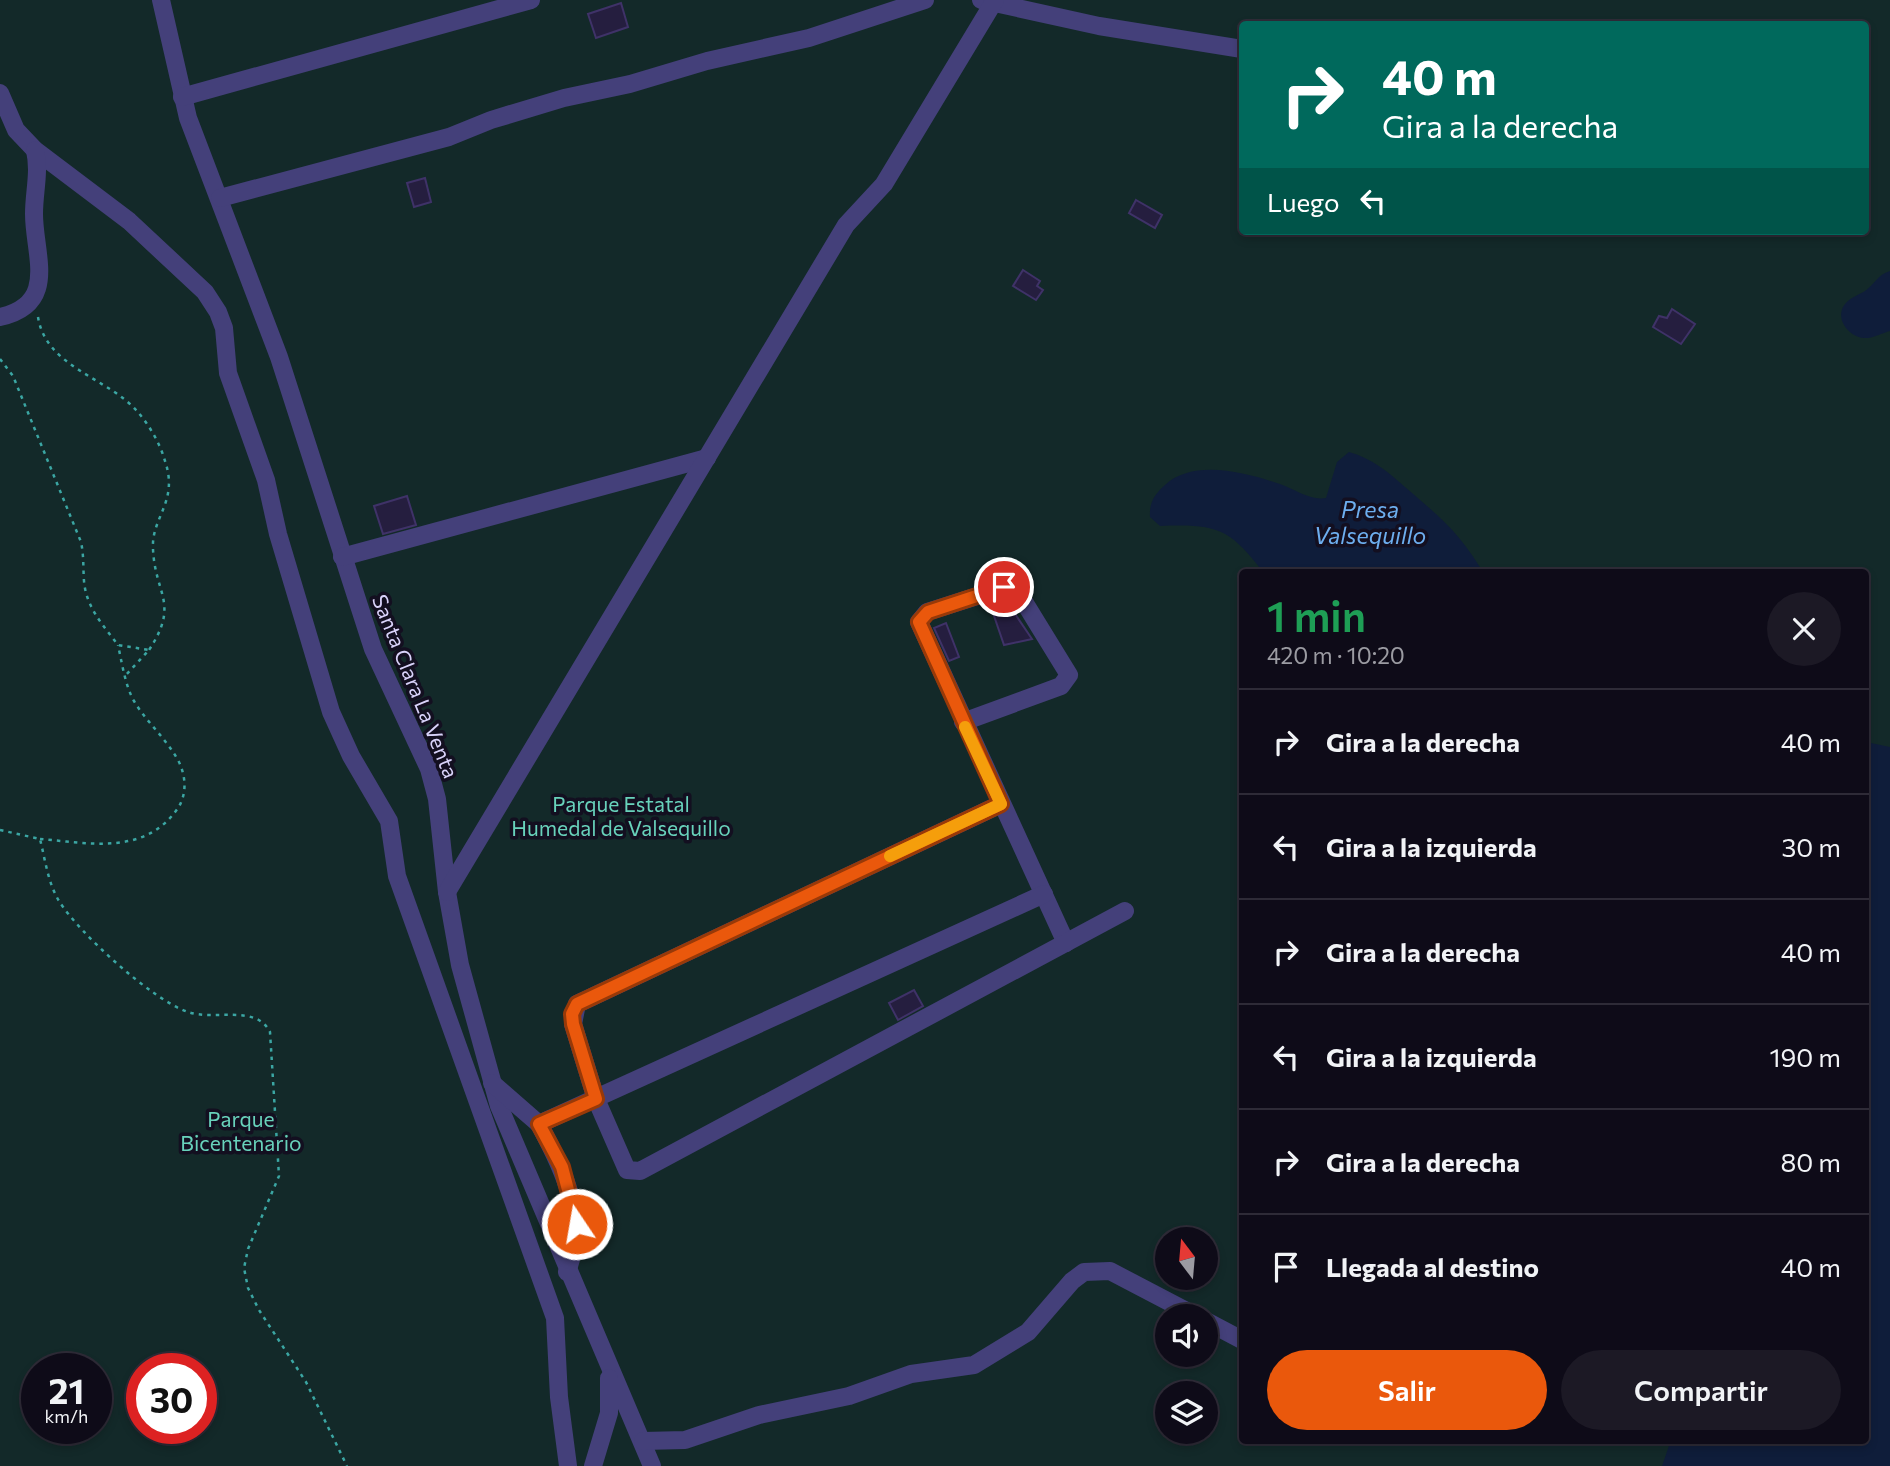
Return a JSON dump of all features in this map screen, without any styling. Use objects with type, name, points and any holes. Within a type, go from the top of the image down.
[{"type":"street","name":"Santa Clara La Venta","points":[[161,0],[182,97],[197,145],[220,198],[279,357],[373,649],[429,769],[437,799],[447,892],[470,1010],[492,1083],[567,1272],[652,1466]]},
{"type":"street","points":[[182,97],[531,0]]},
{"type":"street","points":[[220,198],[449,137],[491,120],[564,98],[809,38],[925,0]]},
{"type":"street","points":[[447,892],[846,225],[884,184],[990,1],[1099,26],[1239,49]]},
{"type":"street","points":[[0,93],[16,130],[35,150],[129,221],[205,292],[218,312],[234,393],[263,468],[278,534],[331,712],[351,756],[389,821],[397,876],[555,1318],[559,1397],[568,1466]]},
{"type":"street","points":[[0,317],[24,307],[34,297],[41,279],[34,214],[39,167],[35,150]]},
{"type":"street","points":[[342,557],[707,458]]},
{"type":"street","points":[[963,722],[1061,686],[1069,675],[1018,592],[1009,586],[928,612],[919,622],[963,722],[1066,943]]},
{"type":"street","points":[[1001,804],[584,998],[572,1014],[573,1024],[596,1099],[627,1170],[640,1171],[1125,911]]},
{"type":"street","points":[[539,1124],[1044,894]]},
{"type":"street","points":[[492,1083],[539,1124],[562,1167],[577,1224],[575,1250],[567,1272]]},
{"type":"street","points":[[643,1441],[685,1440],[759,1415],[849,1396],[911,1374],[974,1365],[1028,1332],[1072,1281],[1084,1272],[1110,1270],[1174,1304]]},
{"type":"street","points":[[1218,1327],[1239,1338]]},
{"type":"street","points":[[593,1466],[609,1413],[610,1372]]},
{"type":"path","points":[[34,297],[40,329],[49,346],[135,408],[149,427],[166,461],[167,505],[152,545],[166,613],[161,632],[149,650],[125,676]]},
{"type":"path","points":[[0,359],[13,376],[81,542],[85,561],[84,581],[90,604],[118,645],[133,699],[180,765],[186,787],[182,802],[170,819],[155,832],[134,842],[110,845],[40,839],[0,830]]},
{"type":"path","points":[[118,645],[149,650]]},
{"type":"path","points":[[40,839],[57,898],[68,913],[157,996],[187,1012],[211,1017],[253,1015],[264,1020],[270,1032],[279,1175],[248,1249],[244,1268],[248,1288],[259,1310],[306,1382],[347,1466]]},
{"type":"green space","name":"Parque Estatal Humedal de Valsequillo","points":[[0,0],[1890,0],[1890,1466],[0,1466]]},
{"type":"water","points":[[1890,271],[1890,331],[1867,338],[1854,335],[1841,318],[1843,307]]},
{"type":"water","name":"Presa Valsequillo","points":[[1349,452],[1379,466],[1457,535],[1481,569],[1261,569],[1240,546],[1219,531],[1195,526],[1160,526],[1150,517],[1153,499],[1158,492],[1177,477],[1191,472],[1237,472],[1280,484],[1308,496],[1326,498],[1337,462]]},
{"type":"water","points":[[1869,743],[1890,747],[1890,1466],[1662,1466],[1670,1444],[1869,1444]]},
{"type":"building","points":[[621,3],[628,27],[596,38],[588,14]]},
{"type":"building","points":[[425,178],[431,202],[414,207],[407,183]]},
{"type":"building","points":[[1136,200],[1162,215],[1155,228],[1129,213]]},
{"type":"building","points":[[1023,270],[1040,281],[1037,286],[1043,290],[1036,300],[1013,286]]},
{"type":"building","points":[[1672,309],[1695,324],[1681,344],[1653,327],[1659,316],[1667,318]]},
{"type":"building","points":[[407,496],[416,525],[383,534],[374,506]]},
{"type":"building","points":[[1009,605],[1032,639],[1004,645],[992,610]]},
{"type":"building","points":[[946,623],[959,657],[949,661],[934,628]]},
{"type":"building","points":[[914,990],[923,1006],[898,1020],[889,1003]]},
{"type":"slow traffic","points":[[890,856],[1001,804],[965,727]]},
{"type":"route","points":[[577,1224],[562,1167],[539,1124],[596,1099],[573,1024],[572,1014],[577,1004],[584,998],[1001,804],[919,622],[928,612],[1004,587]]},
{"type":"park label","name":"Parque Bicentenario","points":[[241,1130]]}]
